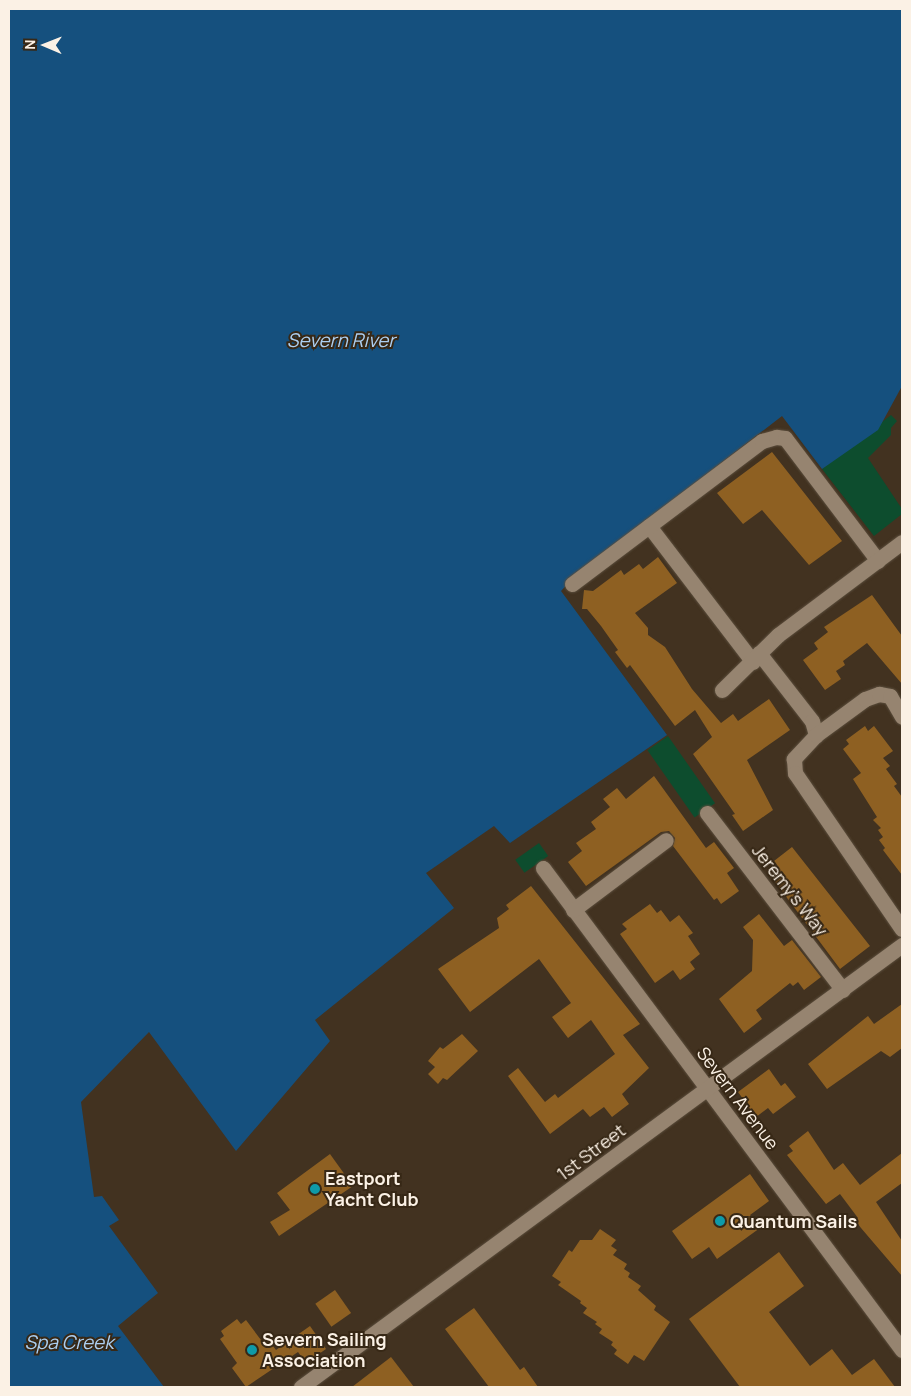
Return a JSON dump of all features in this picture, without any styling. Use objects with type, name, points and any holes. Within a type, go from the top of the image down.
[{"type":"street","points":[[572,584],[762,441],[785,438],[878,561]]},
{"type":"street","points":[[649,526],[756,658],[812,721],[816,735]]},
{"type":"street","points":[[722,690],[756,658],[902,542]]},
{"type":"street","points":[[902,716],[890,696],[879,694],[866,699],[816,735],[794,759],[795,773],[902,929]]},
{"type":"street","name":"Jeremy's Way","points":[[707,813],[843,990]]},
{"type":"street","points":[[574,910],[666,840]]},
{"type":"street","name":"Severn Avenue","points":[[543,868],[902,1350]]},
{"type":"street","name":"1st Street","points":[[301,1387],[902,945]]},
{"type":"green space","points":[[891,415],[897,421],[891,428],[891,435],[868,458],[902,509],[902,514],[874,536],[822,469]]},
{"type":"green space","points":[[668,736],[715,803],[695,818],[648,750]]},
{"type":"green space","points":[[539,843],[548,856],[524,873],[515,860]]},
{"type":"water","name":"Severn River","points":[[9,9],[902,9],[902,386],[878,430],[822,469],[782,416],[577,574],[561,591],[667,735],[510,843],[494,826],[426,873],[454,908],[315,1020],[330,1041],[236,1151],[149,1032],[81,1102],[94,1197],[102,1196],[119,1220],[109,1226],[158,1293],[118,1326],[164,1387],[9,1387]]},
{"type":"building","points":[[772,452],[842,541],[809,565],[762,510],[743,524],[717,493]]},
{"type":"building","points":[[658,557],[677,583],[635,613],[648,628],[648,635],[665,647],[692,689],[721,723],[733,714],[738,721],[769,699],[790,730],[747,760],[773,810],[743,831],[732,815],[735,814],[693,754],[712,737],[695,710],[675,726],[630,665],[627,668],[615,652],[618,650],[601,626],[587,609],[582,609],[584,590],[593,591],[621,570],[624,575],[639,564],[643,569]]},
{"type":"building","points":[[872,595],[902,636],[902,684],[867,643],[843,661],[845,665],[836,671],[841,679],[825,690],[803,660],[818,649],[814,643],[828,632],[824,627]]},
{"type":"building","points":[[865,726],[868,731],[874,726],[893,751],[883,758],[890,766],[886,769],[897,784],[894,786],[902,797],[902,875],[883,850],[885,848],[879,840],[883,837],[878,830],[881,828],[873,820],[877,817],[853,779],[861,773],[843,749],[849,744],[846,740]]},
{"type":"building","points":[[654,776],[706,848],[714,842],[734,868],[727,873],[739,891],[721,904],[717,898],[714,900],[673,846],[675,838],[669,831],[661,832],[586,886],[568,862],[582,851],[576,843],[596,829],[591,822],[610,807],[603,799],[617,788],[626,799]]},
{"type":"building","points":[[792,847],[870,946],[840,969],[770,875],[779,868],[774,861]]},
{"type":"building","points":[[531,886],[640,1024],[623,1035],[649,1068],[622,1094],[629,1104],[612,1117],[604,1107],[590,1117],[583,1109],[550,1134],[508,1076],[518,1068],[545,1102],[555,1094],[558,1098],[615,1054],[591,1020],[568,1038],[552,1017],[571,1003],[539,959],[470,1012],[438,969],[499,928],[497,918],[509,909],[506,905]]},
{"type":"building","points":[[650,904],[657,913],[661,910],[670,922],[679,915],[693,933],[688,936],[700,954],[690,962],[695,969],[680,980],[673,970],[655,983],[620,934],[627,929],[622,924]]},
{"type":"building","points":[[759,914],[784,946],[792,940],[821,977],[804,990],[798,982],[793,986],[790,983],[756,1010],[762,1019],[744,1033],[719,999],[752,971],[753,940],[743,927]]},
{"type":"building","points":[[902,1004],[902,1048],[890,1057],[881,1051],[827,1089],[808,1064],[868,1016],[874,1024]]},
{"type":"building","points":[[462,1034],[478,1051],[447,1080],[443,1078],[438,1084],[428,1074],[435,1067],[428,1061],[440,1047],[443,1049]]},
{"type":"building","points":[[769,1069],[781,1086],[785,1083],[796,1097],[773,1114],[768,1108],[756,1117],[738,1092]]},
{"type":"building","points":[[808,1131],[834,1170],[843,1163],[860,1185],[902,1153],[902,1183],[876,1202],[902,1241],[902,1276],[861,1228],[855,1220],[858,1218],[840,1194],[826,1204],[787,1155],[793,1151],[789,1146]]},
{"type":"building","name":"Eastport Yacht Club","points":[[330,1154],[353,1186],[279,1236],[270,1222],[290,1210],[277,1193]]},
{"type":"building","name":"Quantum Sails","points":[[750,1174],[769,1201],[750,1215],[760,1228],[717,1259],[709,1247],[692,1259],[672,1231]]},
{"type":"building","points":[[600,1229],[616,1240],[611,1246],[617,1250],[613,1255],[627,1264],[624,1269],[630,1273],[628,1277],[641,1286],[638,1290],[656,1306],[654,1310],[670,1322],[644,1361],[634,1355],[628,1364],[614,1354],[617,1350],[611,1345],[613,1342],[599,1333],[602,1329],[595,1324],[597,1322],[583,1313],[587,1308],[580,1303],[581,1301],[558,1285],[561,1282],[552,1276],[569,1250],[572,1252],[580,1240],[592,1240]]},
{"type":"building","points":[[779,1252],[804,1286],[769,1312],[810,1366],[832,1349],[852,1375],[874,1359],[895,1387],[740,1387],[689,1319]]},
{"type":"building","points":[[335,1290],[351,1313],[331,1327],[315,1304]]},
{"type":"building","points":[[474,1308],[520,1370],[524,1367],[538,1387],[489,1387],[445,1329]]},
{"type":"building","name":"Severn Sailing Association","points":[[237,1319],[241,1324],[246,1320],[264,1344],[269,1341],[276,1350],[310,1326],[326,1349],[306,1363],[298,1352],[246,1387],[232,1368],[237,1363],[220,1339],[224,1336],[221,1331]]},
{"type":"building","points":[[391,1357],[414,1387],[352,1387]]},
{"type":"place","name":"Eastport Yacht Club","points":[[315,1189]]},
{"type":"place","name":"Quantum Sails","points":[[720,1221]]},
{"type":"place","name":"Severn Sailing Association","points":[[252,1350]]},
{"type":"water label","name":"Spa Creek","points":[[69,1343]]}]
